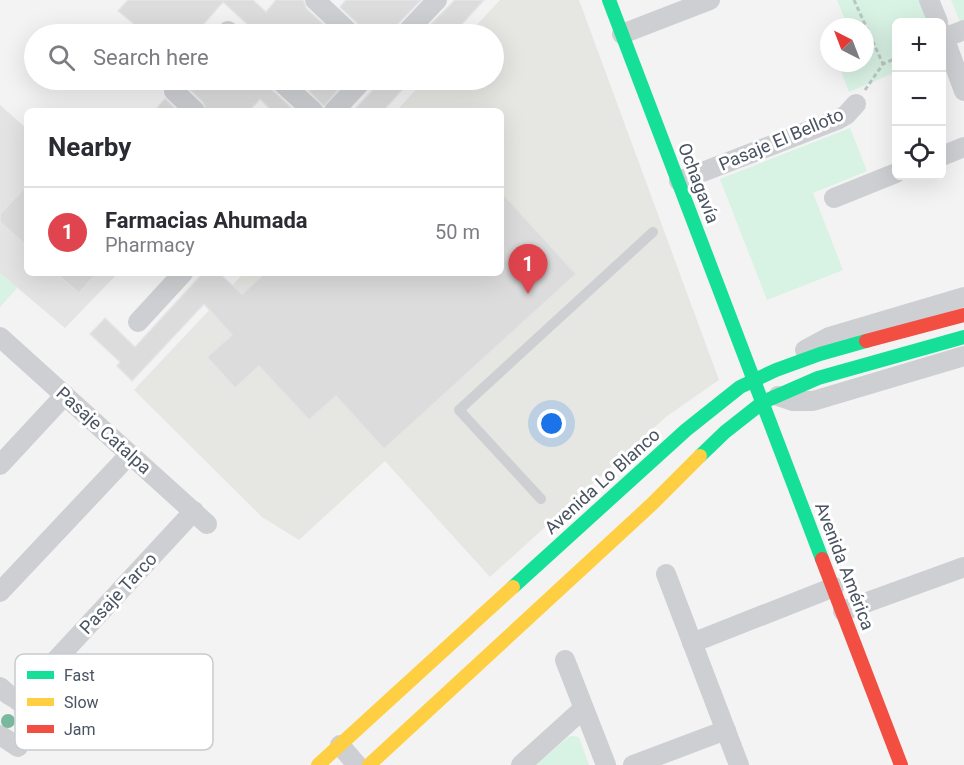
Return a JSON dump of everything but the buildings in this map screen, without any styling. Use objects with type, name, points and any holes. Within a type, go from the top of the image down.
[{"type":"main road","name":"Ochagavía","points":[[609,0],[755,379]]},
{"type":"main road","name":"Avenida Lo Blanco","points":[[318,765],[686,430],[722,400],[755,379],[820,354],[964,315]]},
{"type":"main road","points":[[369,765],[644,512],[725,432],[770,399],[818,378],[964,337]]},
{"type":"main road","name":"Avenida América","points":[[755,379],[770,399],[834,587],[901,765]]},
{"type":"street","points":[[315,0],[340,24]]},
{"type":"street","points":[[622,34],[710,0]]},
{"type":"street","points":[[929,0],[936,18]]},
{"type":"street","points":[[414,24],[434,1]]},
{"type":"street","points":[[946,31],[964,30]]},
{"type":"street","points":[[946,44],[964,91]]},
{"type":"street","points":[[290,90],[310,108]]},
{"type":"street","points":[[337,108],[354,90]]},
{"type":"street","points":[[174,91],[192,108]]},
{"type":"street","name":"Pasaje El Belloto","points":[[679,181],[837,120],[846,115],[856,104]]},
{"type":"street","points":[[946,154],[964,147]]},
{"type":"street","points":[[834,198],[892,175]]},
{"type":"street","points":[[138,322],[180,276]]},
{"type":"street","points":[[786,366],[805,350],[829,337],[964,297]]},
{"type":"street","name":"Pasaje Catalpa","points":[[0,337],[200,518]]},
{"type":"street","points":[[770,399],[813,401],[964,356]]},
{"type":"street","points":[[0,465],[65,395]]},
{"type":"street","points":[[0,592],[130,454]]},
{"type":"street","name":"Pasaje Tarco","points":[[65,654],[200,518]]},
{"type":"street","points":[[843,611],[964,567]]},
{"type":"street","points":[[666,574],[739,765]]},
{"type":"street","points":[[692,643],[834,587]]},
{"type":"street","points":[[565,660],[606,765]]},
{"type":"street","points":[[0,687],[15,699]]},
{"type":"street","points":[[521,765],[584,709]]},
{"type":"street","points":[[633,765],[726,730]]},
{"type":"street","points":[[0,735],[15,745]]},
{"type":"street","points":[[340,745],[357,765]]},
{"type":"lane","points":[[541,499],[459,410],[653,232]]},
{"type":"path","points":[[854,0],[883,64],[892,60]]},
{"type":"path","name":"Pasaje El Belloto","points":[[856,104],[883,64]]},
{"type":"shaded area","points":[[500,0],[579,0],[719,380],[667,416],[490,577],[385,461],[299,540],[262,517],[134,390],[241,276],[504,276],[504,108],[399,108],[416,90],[504,90],[504,24],[477,24]]},
{"type":"shaded area","points":[[0,105],[24,126],[24,276],[115,276],[65,328],[0,273]]},
{"type":"green space","points":[[837,0],[924,0],[931,18],[892,18],[892,74],[849,92],[841,72],[874,72],[874,18],[844,18]]},
{"type":"green space","points":[[951,0],[964,0],[964,31]]},
{"type":"green space","points":[[850,128],[867,171],[813,193],[843,270],[767,300],[720,179]]},
{"type":"green space","points":[[0,273],[17,288],[0,307]]},
{"type":"green space","points":[[573,736],[580,740],[589,765],[536,765],[568,737]]},
{"type":"traffic: fast","points":[[609,0],[822,559]]},
{"type":"traffic: fast","points":[[700,456],[725,432],[763,402],[818,378],[964,337]]},
{"type":"traffic: fast","points":[[513,587],[686,430],[740,387],[776,370],[866,341]]},
{"type":"traffic: slow","points":[[369,765],[652,504],[700,456]]},
{"type":"traffic: slow","points":[[318,765],[513,587]]},
{"type":"traffic: jam","points":[[866,341],[964,315]]},
{"type":"traffic: jam","points":[[822,559],[901,765]]},
{"type":"place","name":"Farmacias Ahumada","points":[[528,294]]}]
